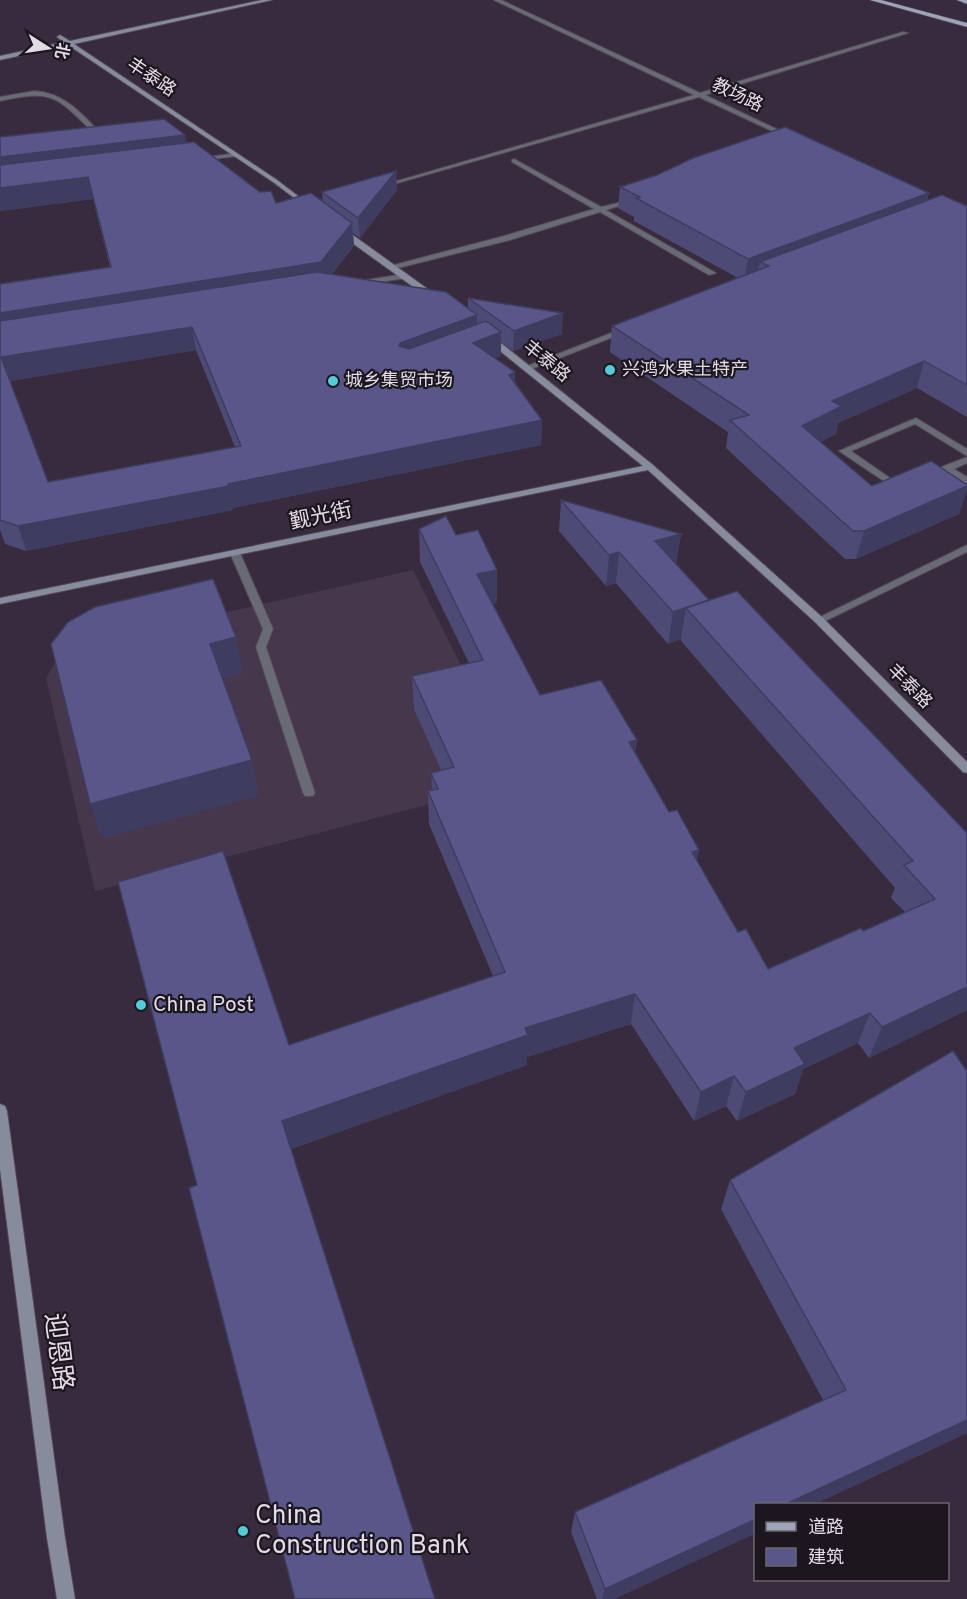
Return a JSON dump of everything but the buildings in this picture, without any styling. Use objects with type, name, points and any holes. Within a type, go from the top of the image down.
[{"type":"main road","points":[[873,0],[967,25]]},
{"type":"main road","points":[[960,0],[967,2]]},
{"type":"street","points":[[0,58],[70,39],[269,0]]},
{"type":"street","name":"教场路","points":[[497,0],[792,138]]},
{"type":"street","points":[[379,188],[905,33]]},
{"type":"street","name":"丰泰路","points":[[50,39],[60,37],[70,39],[319,214]]},
{"type":"street","points":[[0,99],[27,93],[56,94],[96,132],[86,134]]},
{"type":"street","points":[[189,160],[236,155]]},
{"type":"street","points":[[514,161],[712,273]]},
{"type":"street","points":[[393,268],[507,238],[642,197]]},
{"type":"street","points":[[310,207],[322,204]]},
{"type":"street","points":[[336,226],[445,306]]},
{"type":"street","points":[[346,286],[404,276]]},
{"type":"street","points":[[526,368],[638,326]]},
{"type":"street","name":"丰泰路","points":[[481,332],[650,467],[819,620],[967,769]]},
{"type":"street","points":[[479,343],[490,339]]},
{"type":"street","points":[[967,453],[916,421],[844,451],[901,489],[967,460]]},
{"type":"street","name":"觐光街","points":[[0,601],[650,467]]},
{"type":"street","points":[[947,468],[967,481]]},
{"type":"street","points":[[819,620],[967,548]]},
{"type":"street","points":[[235,553],[268,630],[261,647],[309,793]]},
{"type":"street","name":"迎恩路","points":[[0,1111],[66,1599]]},
{"type":"shaded area","points":[[413,570],[519,781],[95,891],[46,678],[57,659],[86,644]]},
{"type":"place","name":"兴鸿水果土特产","points":[[610,370]]},
{"type":"place","name":"城乡集贸市场","points":[[333,381]]},
{"type":"place","name":"China Post","points":[[141,1005]]},
{"type":"place","name":"China Construction Bank","points":[[243,1531]]}]
